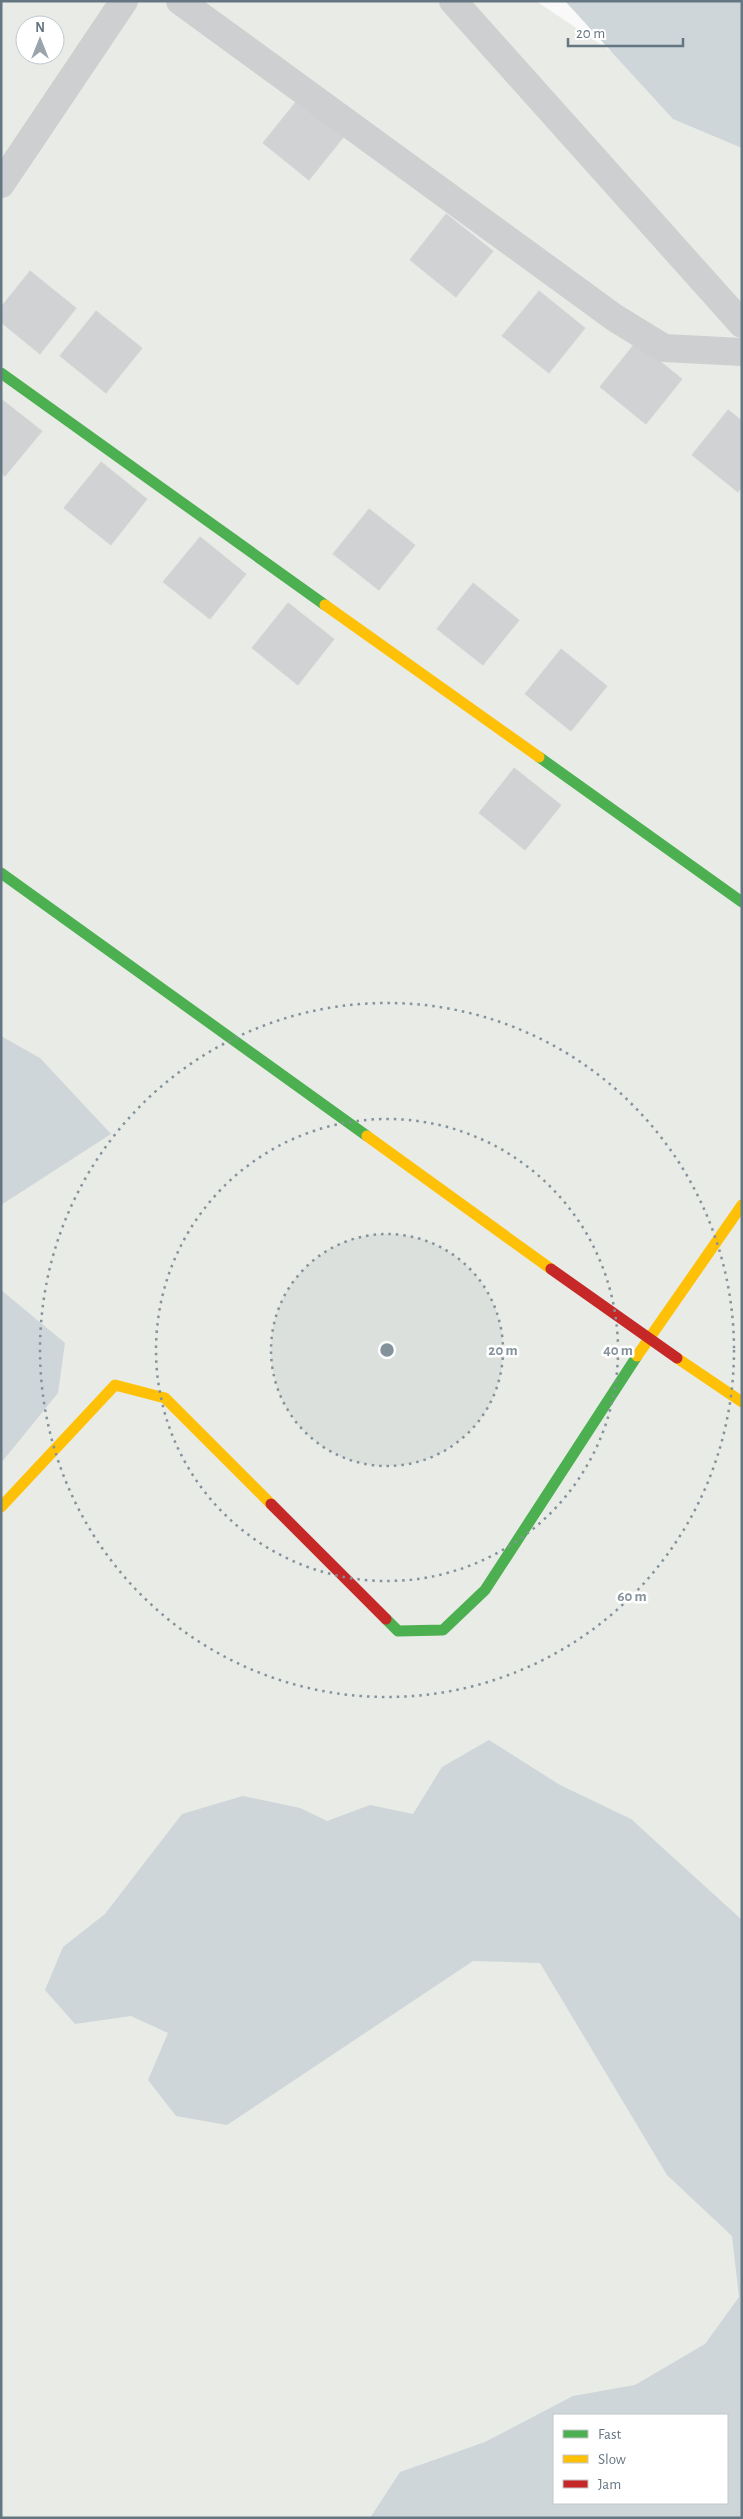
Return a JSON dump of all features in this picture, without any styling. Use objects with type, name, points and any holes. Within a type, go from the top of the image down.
[{"type":"street","points":[[1,184],[124,1]]},
{"type":"street","points":[[180,1],[616,318],[664,348],[742,352]]},
{"type":"street","points":[[452,1],[742,324]]},
{"type":"street","points":[[1,373],[742,902]]},
{"type":"street","points":[[1,873],[648,1339],[742,1402]]},
{"type":"street","points":[[1,1507],[115,1385],[165,1398],[398,1631],[444,1630],[485,1590],[648,1339],[742,1205]]},
{"type":"shaded area","points":[[1,1],[536,1],[742,139],[742,2518],[1,2518]]},
{"type":"shaded area","points":[[565,1],[742,1],[742,148],[673,119]]},
{"type":"shaded area","points":[[1,1036],[40,1058],[111,1134],[1,1205]]},
{"type":"shaded area","points":[[1,1290],[65,1343],[58,1393],[1,1463]]},
{"type":"shaded area","points":[[489,1740],[560,1785],[631,1819],[742,1920],[742,2518],[370,2518],[400,2472],[485,2442],[573,2396],[635,2385],[705,2344],[739,2297],[732,2236],[667,2175],[540,1963],[473,1961],[227,2125],[176,2116],[148,2080],[168,2033],[131,2016],[75,2024],[45,1990],[63,1947],[105,1914],[182,1814],[243,1796],[300,1808],[327,1821],[370,1805],[413,1814],[442,1767]]},
{"type":"building","points":[[299,97],[346,135],[309,181],[262,143]]},
{"type":"building","points":[[446,213],[494,251],[456,298],[409,260]]},
{"type":"building","points":[[30,270],[77,308],[40,355],[1,323],[1,306]]},
{"type":"building","points":[[539,290],[586,328],[549,374],[501,336]]},
{"type":"building","points":[[96,310],[143,348],[106,394],[59,356]]},
{"type":"building","points":[[636,341],[683,379],[646,425],[599,387]]},
{"type":"building","points":[[1,398],[43,431],[5,477],[1,474]]},
{"type":"building","points":[[728,409],[742,420],[742,488],[738,493],[691,455]]},
{"type":"building","points":[[101,461],[148,499],[111,546],[63,508]]},
{"type":"building","points":[[369,508],[416,545],[379,591],[332,554]]},
{"type":"building","points":[[200,536],[247,574],[210,620],[162,582]]},
{"type":"building","points":[[473,582],[520,620],[483,666],[436,629]]},
{"type":"building","points":[[288,602],[335,639],[298,686],[251,648]]},
{"type":"building","points":[[561,648],[608,686],[571,732],[524,694]]},
{"type":"building","points":[[514,767],[562,805],[525,851],[478,813]]},
{"type":"traffic: fast","points":[[1,373],[325,605]]},
{"type":"traffic: fast","points":[[539,757],[742,902]]},
{"type":"traffic: fast","points":[[1,873],[367,1136]]},
{"type":"traffic: fast","points":[[386,1619],[398,1631],[443,1630],[485,1590],[637,1356]]},
{"type":"traffic: slow","points":[[325,605],[539,757]]},
{"type":"traffic: slow","points":[[367,1136],[551,1269]]},
{"type":"traffic: slow","points":[[637,1356],[742,1205]]},
{"type":"traffic: slow","points":[[677,1358],[742,1402]]},
{"type":"traffic: slow","points":[[1,1507],[115,1385],[165,1398],[271,1504]]},
{"type":"traffic: jam","points":[[551,1269],[677,1358]]},
{"type":"traffic: jam","points":[[271,1504],[386,1619]]}]
